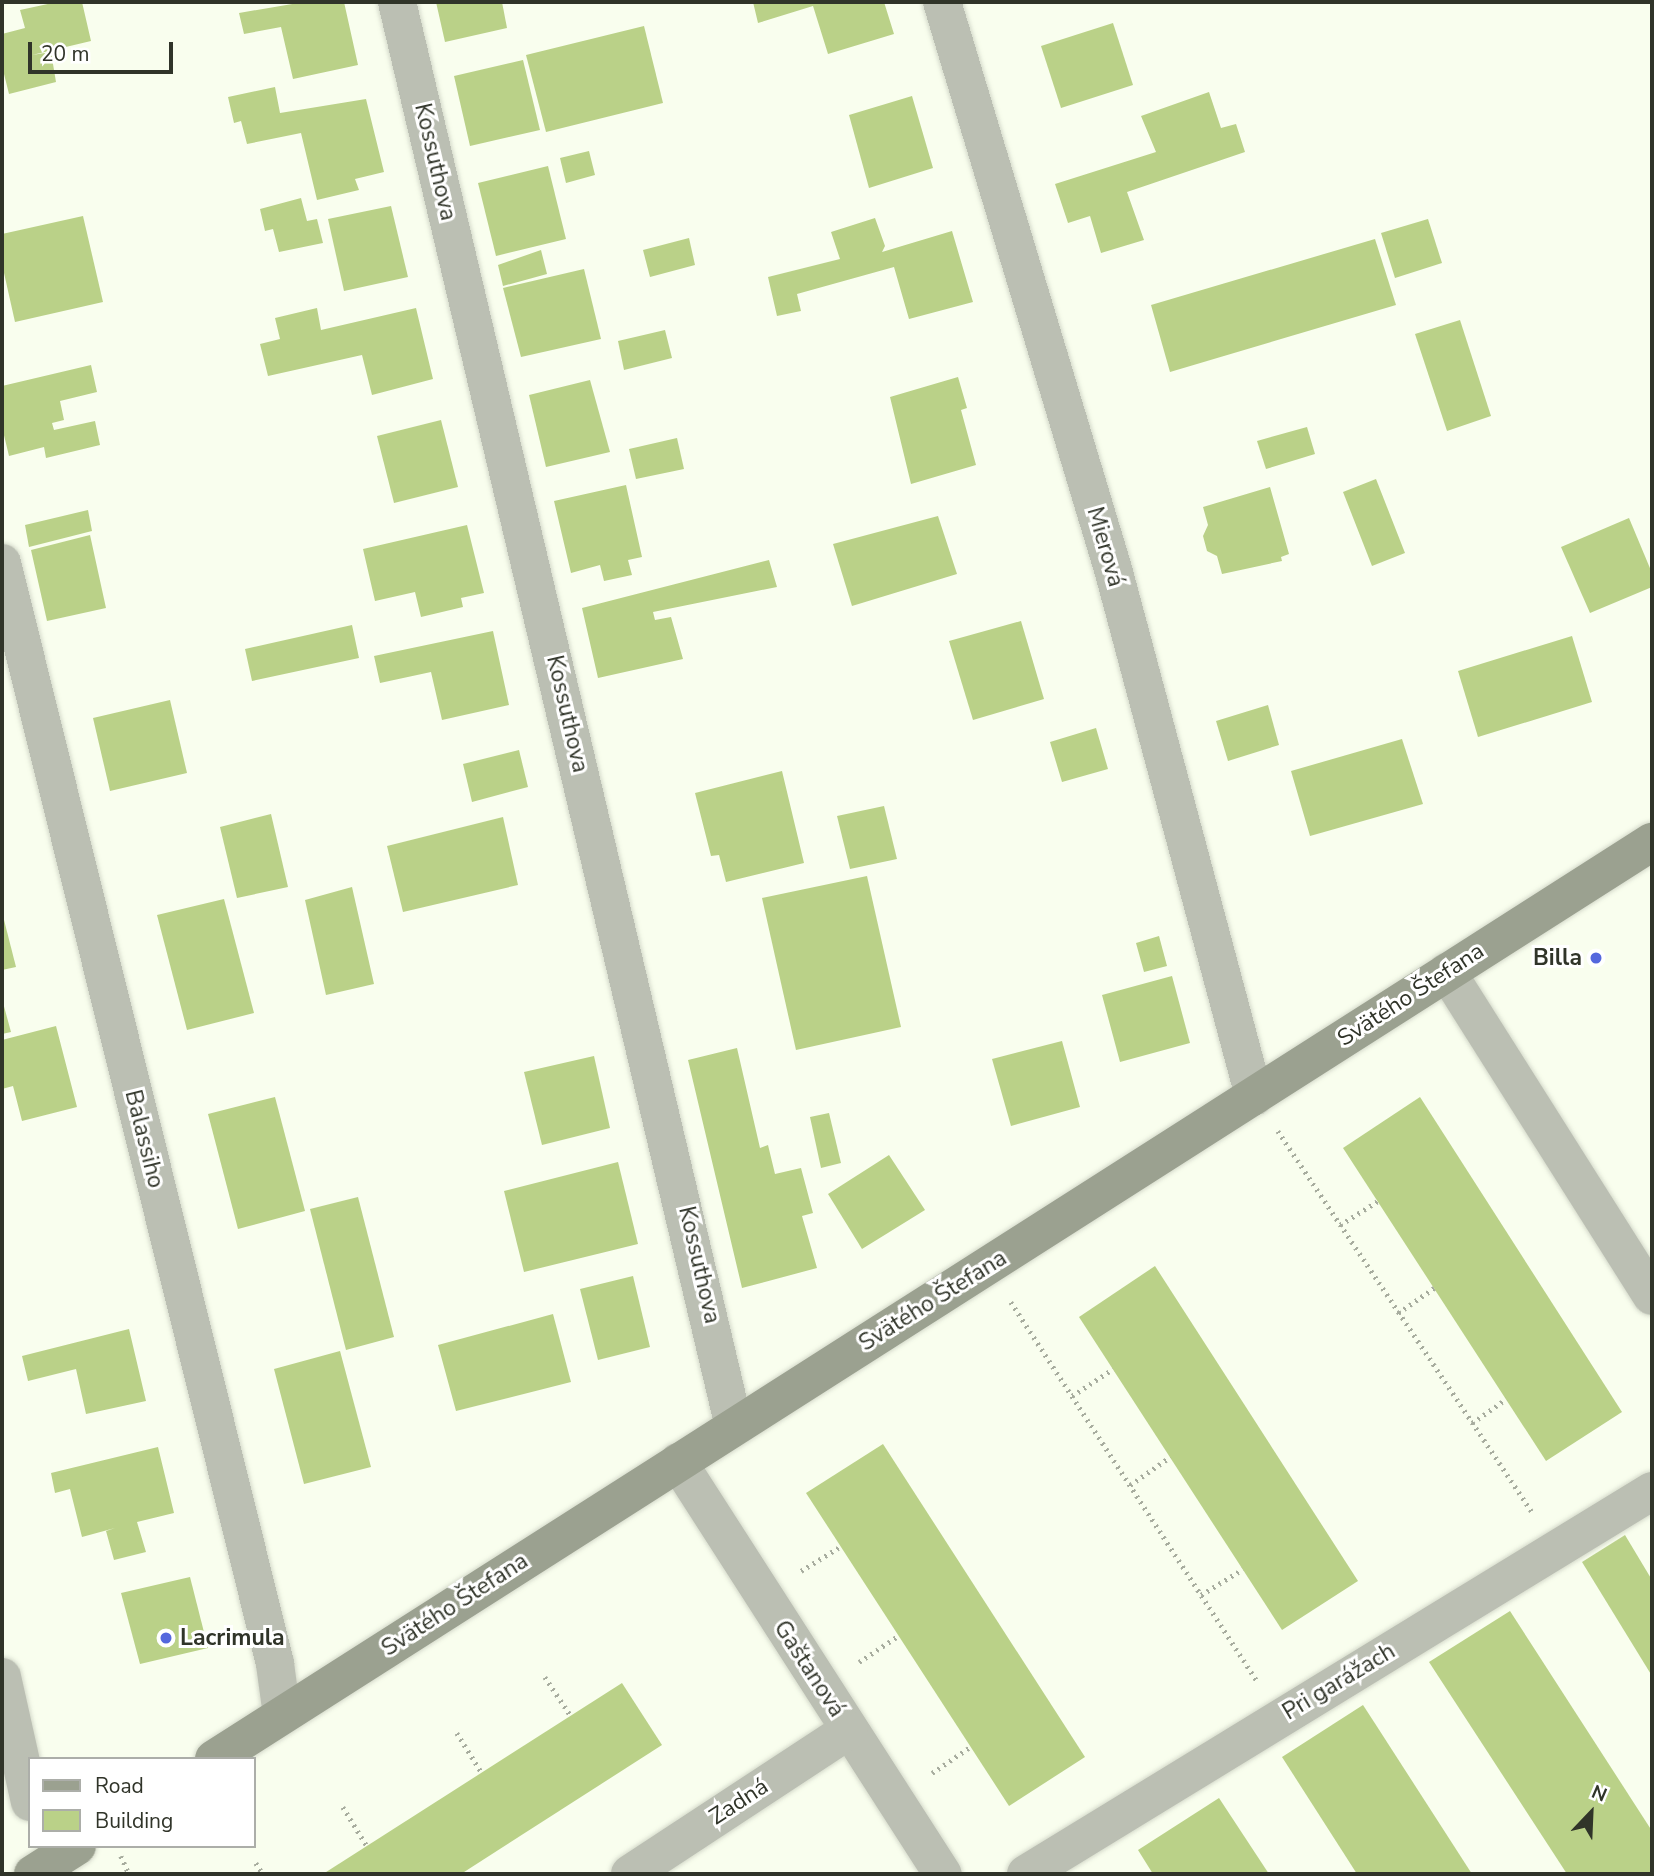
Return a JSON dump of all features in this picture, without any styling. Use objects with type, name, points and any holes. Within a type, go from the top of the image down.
[{"type":"street","name":"Kossuthova","points":[[397,2],[734,1426]]},
{"type":"street","name":"Mierová","points":[[942,2],[1112,569],[1254,1096]]},
{"type":"street","name":"Balassiho","points":[[2,564],[275,1664],[282,1715]]},
{"type":"street","name":"Svätého Štefana","points":[[217,1757],[1652,842]]},
{"type":"street","points":[[1447,972],[1652,1296]]},
{"type":"street","name":"Gaštanová","points":[[678,1462],[943,1874]]},
{"type":"street","name":"Pri garážach","points":[[1026,1874],[1652,1490]]},
{"type":"street","points":[[2,1677],[28,1793]]},
{"type":"street","name":"Zadná","points":[[630,1874],[849,1730]]},
{"type":"path","points":[[1254,1096],[1556,1550]]},
{"type":"path","points":[[1340,1225],[1378,1201]]},
{"type":"path","points":[[988,1266],[1280,1717]]},
{"type":"path","points":[[1398,1313],[1434,1288]]},
{"type":"path","points":[[1072,1396],[1113,1369]]},
{"type":"path","points":[[1472,1423],[1506,1399]]},
{"type":"path","points":[[1130,1485],[1170,1457]]},
{"type":"path","points":[[1201,1595],[1243,1569]]},
{"type":"path","points":[[545,1677],[571,1716]]},
{"type":"path","points":[[457,1733],[482,1773]]},
{"type":"path","points":[[343,1807],[367,1846]]},
{"type":"path","points":[[256,1863],[263,1874]]},
{"type":"building","points":[[57,2],[82,2],[91,41],[32,55],[51,52],[56,82],[9,94],[2,66],[2,34],[25,28],[20,10]]},
{"type":"building","points":[[304,2],[344,2],[358,65],[293,79],[281,27],[244,34],[239,13]]},
{"type":"building","points":[[436,2],[502,2],[507,28],[445,42]]},
{"type":"building","points":[[753,2],[884,2],[894,34],[828,54],[813,6],[758,23]]},
{"type":"building","points":[[1113,23],[1133,85],[1061,108],[1041,46]]},
{"type":"building","points":[[644,26],[663,103],[546,132],[526,55]]},
{"type":"building","points":[[523,60],[540,130],[470,146],[454,76]]},
{"type":"building","points":[[275,87],[280,113],[366,99],[384,172],[355,179],[359,190],[317,200],[301,133],[247,144],[241,121],[234,123],[228,97]]},
{"type":"building","points":[[1209,92],[1221,128],[1236,124],[1245,152],[1127,192],[1144,240],[1101,253],[1090,216],[1068,223],[1055,184],[1156,152],[1141,116]]},
{"type":"building","points":[[912,96],[933,168],[869,188],[849,115]]},
{"type":"building","points":[[589,151],[595,175],[566,183],[560,158]]},
{"type":"building","points":[[548,166],[566,239],[496,256],[478,183]]},
{"type":"building","points":[[301,198],[307,221],[317,219],[323,243],[279,252],[273,229],[265,231],[260,209]]},
{"type":"building","points":[[391,206],[408,277],[344,291],[328,219]]},
{"type":"building","points":[[83,216],[103,302],[15,322],[2,264],[2,234]]},
{"type":"building","points":[[875,218],[885,246],[882,252],[952,231],[973,302],[909,319],[894,267],[797,294],[801,311],[777,316],[768,277],[840,259],[831,232]]},
{"type":"building","points":[[1428,219],[1442,263],[1395,278],[1381,233]]},
{"type":"building","points":[[689,238],[695,265],[650,277],[643,250]]},
{"type":"building","points":[[1375,239],[1396,305],[1170,372],[1151,305]]},
{"type":"building","points":[[541,250],[547,274],[503,286],[498,265]]},
{"type":"building","points":[[584,269],[601,339],[521,357],[503,288]]},
{"type":"building","points":[[317,308],[321,330],[416,308],[433,379],[372,395],[362,355],[268,376],[260,344],[280,339],[275,318]]},
{"type":"building","points":[[1460,320],[1491,416],[1447,431],[1415,334]]},
{"type":"building","points":[[665,330],[672,358],[624,370],[618,341]]},
{"type":"building","points":[[91,365],[97,392],[60,401],[64,420],[52,423],[54,430],[95,421],[100,445],[46,458],[44,447],[9,456],[2,427],[2,386]]},
{"type":"building","points":[[958,377],[967,408],[961,410],[976,465],[911,484],[890,397]]},
{"type":"building","points":[[590,380],[610,452],[546,467],[529,395]]},
{"type":"building","points":[[441,420],[458,487],[394,503],[377,436]]},
{"type":"building","points":[[1307,427],[1315,454],[1266,469],[1257,441]]},
{"type":"building","points":[[677,438],[684,469],[636,479],[629,449]]},
{"type":"building","points":[[1376,479],[1405,553],[1372,566],[1343,492]]},
{"type":"building","points":[[626,485],[642,557],[628,560],[632,575],[604,581],[600,565],[571,573],[554,501]]},
{"type":"building","points":[[1270,487],[1289,554],[1281,557],[1282,561],[1222,574],[1217,556],[1207,551],[1203,536],[1208,525],[1203,507]]},
{"type":"building","points":[[88,510],[92,531],[29,547],[25,525]]},
{"type":"building","points":[[938,516],[957,574],[852,606],[833,544]]},
{"type":"building","points":[[1629,518],[1652,573],[1652,587],[1590,613],[1561,547]]},
{"type":"building","points":[[467,525],[484,593],[461,598],[463,607],[421,617],[415,592],[375,601],[363,549]]},
{"type":"building","points":[[90,535],[106,608],[47,621],[31,550]]},
{"type":"building","points":[[769,560],[777,587],[653,612],[655,620],[671,617],[683,659],[598,678],[582,608]]},
{"type":"building","points":[[1021,621],[1044,699],[973,720],[949,641]]},
{"type":"building","points":[[352,625],[359,658],[252,681],[245,649]]},
{"type":"building","points":[[493,631],[509,705],[442,720],[431,672],[380,683],[374,656]]},
{"type":"building","points":[[1572,636],[1592,702],[1478,737],[1458,671]]},
{"type":"building","points":[[170,700],[187,773],[110,791],[93,718]]},
{"type":"building","points":[[1268,705],[1279,745],[1228,761],[1216,721]]},
{"type":"building","points":[[1096,728],[1108,769],[1062,782],[1050,742]]},
{"type":"building","points":[[1402,739],[1423,804],[1310,836],[1291,771]]},
{"type":"building","points":[[519,750],[528,787],[472,802],[463,764]]},
{"type":"building","points":[[782,771],[804,863],[726,882],[719,855],[711,856],[695,793]]},
{"type":"building","points":[[884,806],[897,859],[850,869],[837,816]]},
{"type":"building","points":[[271,814],[288,887],[237,898],[220,827]]},
{"type":"building","points":[[503,817],[518,885],[403,912],[387,846]]},
{"type":"building","points":[[867,876],[901,1027],[796,1050],[762,898]]},
{"type":"building","points":[[352,887],[374,984],[326,995],[305,900]]},
{"type":"building","points":[[224,899],[254,1013],[187,1030],[157,915]]},
{"type":"building","points":[[2,912],[16,967],[2,970]]},
{"type":"building","points":[[1159,936],[1167,966],[1144,972],[1136,943]]},
{"type":"building","points":[[1172,976],[1190,1043],[1120,1062],[1102,995]]},
{"type":"building","points":[[2,999],[11,1032],[2,1034]]},
{"type":"building","points":[[56,1026],[77,1107],[22,1121],[13,1086],[2,1089],[2,1040]]},
{"type":"building","points":[[1062,1041],[1080,1107],[1011,1126],[992,1059]]},
{"type":"building","points":[[737,1048],[760,1148],[768,1145],[775,1174],[801,1168],[813,1213],[802,1216],[817,1268],[742,1288],[688,1060]]},
{"type":"building","points":[[594,1056],[610,1128],[542,1145],[524,1072]]},
{"type":"building","points":[[275,1097],[305,1211],[238,1229],[208,1114]]},
{"type":"building","points":[[1420,1097],[1622,1412],[1546,1461],[1343,1148]]},
{"type":"building","points":[[829,1113],[841,1163],[821,1168],[810,1117]]},
{"type":"building","points":[[889,1155],[925,1210],[862,1249],[828,1194]]},
{"type":"building","points":[[618,1162],[638,1244],[524,1272],[504,1191]]},
{"type":"building","points":[[358,1197],[394,1337],[346,1350],[310,1209]]},
{"type":"building","points":[[1155,1266],[1358,1581],[1282,1630],[1079,1317]]},
{"type":"building","points":[[633,1276],[650,1347],[598,1360],[580,1289]]},
{"type":"building","points":[[553,1314],[571,1382],[456,1411],[438,1345]]},
{"type":"building","points":[[129,1329],[146,1401],[86,1414],[76,1369],[28,1381],[22,1356]]},
{"type":"building","points":[[340,1351],[371,1467],[304,1484],[274,1369]]},
{"type":"building","points":[[883,1444],[1085,1757],[1009,1806],[806,1493]]},
{"type":"building","points":[[158,1447],[174,1513],[137,1522],[146,1552],[114,1560],[106,1531],[115,1528],[82,1537],[70,1489],[55,1493],[51,1473]]},
{"type":"building","points":[[1625,1535],[1652,1580],[1652,1676],[1582,1562]]},
{"type":"building","points":[[190,1577],[208,1648],[140,1664],[121,1593]]},
{"type":"building","points":[[1510,1611],[1652,1831],[1652,1874],[1567,1874],[1429,1662]]},
{"type":"building","points":[[622,1683],[662,1745],[461,1874],[323,1874]]},
{"type":"building","points":[[1363,1705],[1472,1874],[1357,1874],[1282,1757]]},
{"type":"building","points":[[1219,1798],[1269,1874],[1153,1874],[1138,1850]]},
{"type":"place","name":"Billa","points":[[1596,958]]},
{"type":"place","name":"Lacrimula","points":[[166,1638]]}]
